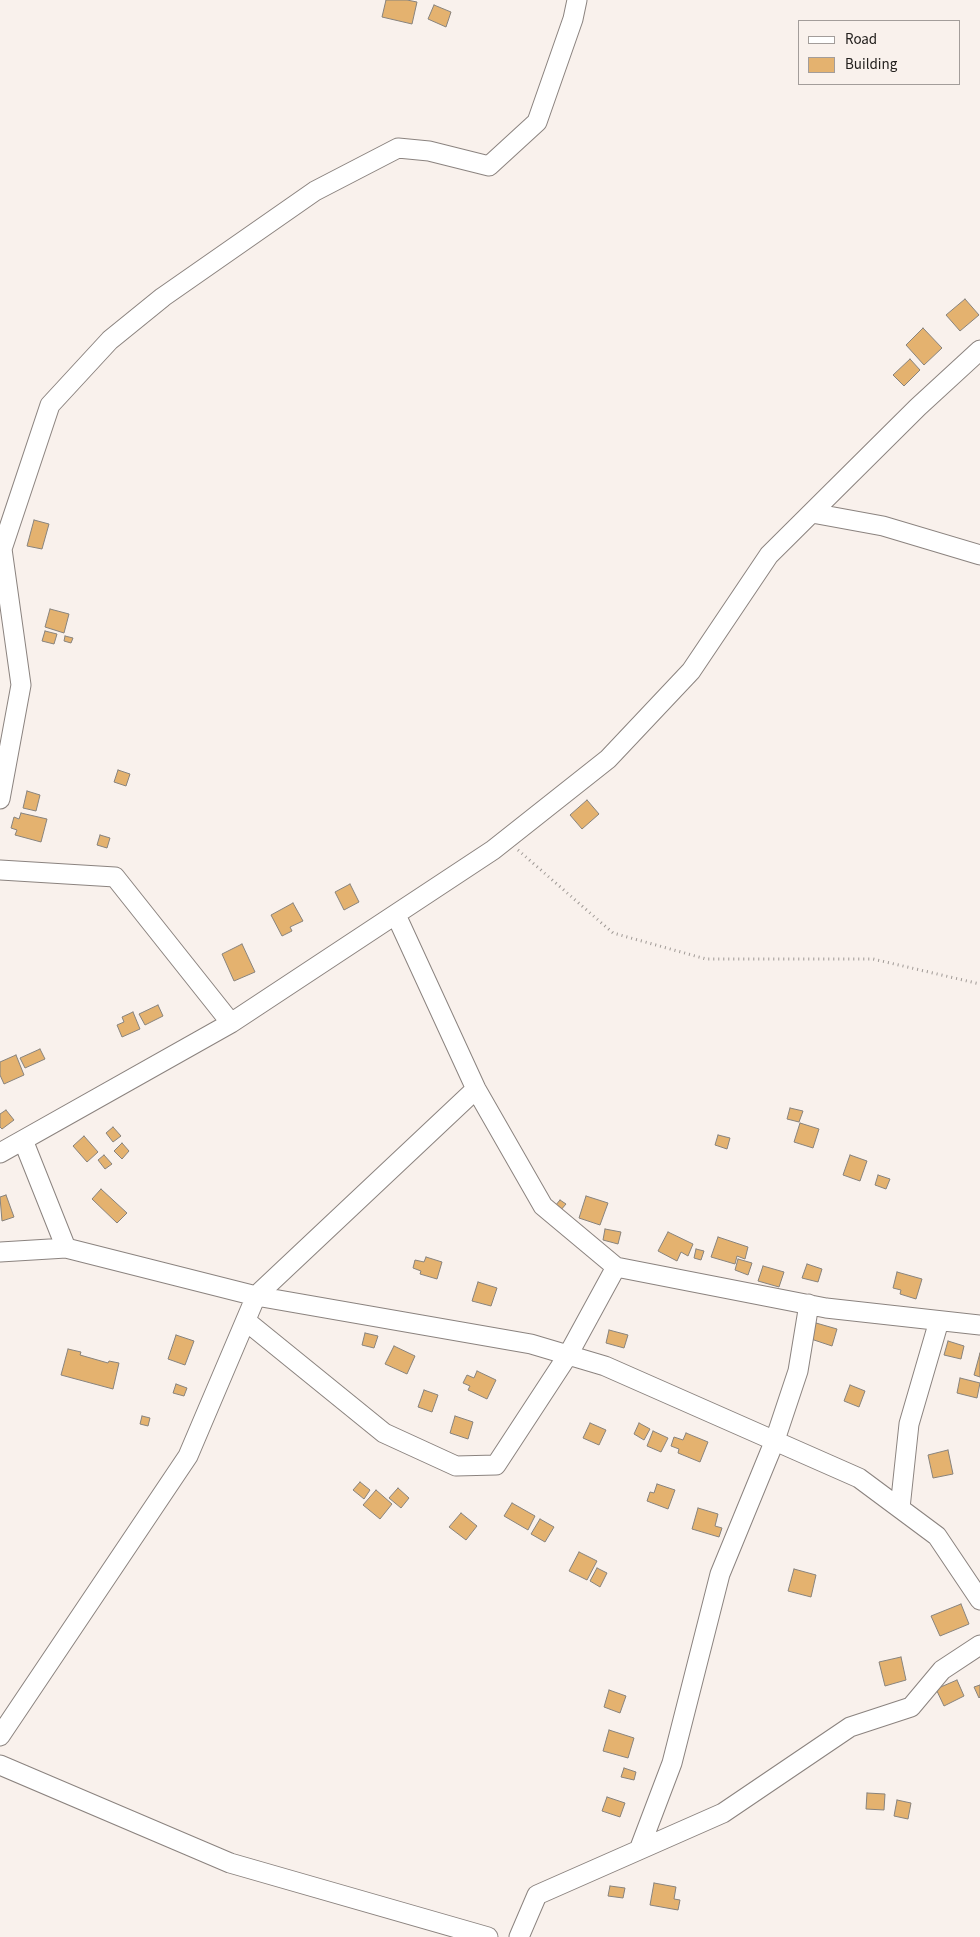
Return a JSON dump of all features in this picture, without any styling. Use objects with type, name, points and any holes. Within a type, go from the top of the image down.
[{"type":"street","points":[[0,799],[21,685],[2,549],[50,405],[110,340],[163,298],[315,191],[398,148],[429,151],[490,166],[536,122],[573,20],[577,0]]},
{"type":"street","points":[[0,1153],[231,1023],[506,840],[608,759],[691,671],[770,555],[918,407],[980,350]]},
{"type":"street","points":[[812,513],[883,526],[980,555]]},
{"type":"street","points":[[0,870],[115,877],[231,1023]]},
{"type":"street","points":[[396,915],[476,1089],[543,1206],[616,1267],[826,1308],[980,1325]]},
{"type":"street","points":[[0,1736],[188,1456],[256,1296],[476,1089]]},
{"type":"street","points":[[23,1140],[66,1248]]},
{"type":"street","points":[[0,1252],[66,1248],[256,1296],[530,1344],[605,1366],[859,1478],[937,1536],[980,1600]]},
{"type":"street","points":[[246,1321],[384,1433],[456,1466],[496,1465],[568,1355],[616,1267]]},
{"type":"street","points":[[639,1850],[672,1763],[720,1574],[775,1440],[798,1371],[809,1304]]},
{"type":"street","points":[[900,1508],[910,1424],[939,1321]]},
{"type":"street","points":[[519,1937],[538,1896],[723,1813],[850,1727],[911,1707],[942,1670],[980,1645]]},
{"type":"street","points":[[0,1765],[230,1863],[488,1937]]},
{"type":"path","points":[[506,840],[613,933],[706,959],[873,959],[980,984]]},
{"type":"building","points":[[386,0],[417,2],[412,24],[382,17]]},
{"type":"building","points":[[434,5],[451,12],[446,27],[428,19]]},
{"type":"building","points":[[965,299],[979,315],[960,331],[946,315]]},
{"type":"building","points":[[923,328],[942,348],[924,365],[906,345]]},
{"type":"building","points":[[910,359],[920,370],[904,386],[893,375]]},
{"type":"building","points":[[34,520],[49,524],[42,549],[27,546]]},
{"type":"building","points":[[50,609],[69,614],[64,633],[45,627]]},
{"type":"building","points":[[45,631],[57,634],[54,644],[42,641]]},
{"type":"building","points":[[65,636],[73,638],[71,643],[64,641]]},
{"type":"building","points":[[118,770],[130,774],[126,786],[114,782]]},
{"type":"building","points":[[27,791],[40,795],[36,811],[23,808]]},
{"type":"building","points":[[587,800],[599,814],[582,829],[570,815]]},
{"type":"building","points":[[21,813],[47,819],[41,842],[15,835],[17,830],[11,828],[14,817],[19,819]]},
{"type":"building","points":[[100,835],[110,838],[107,848],[97,845]]},
{"type":"building","points":[[350,884],[359,902],[344,910],[335,892]]},
{"type":"building","points":[[293,903],[303,921],[290,927],[292,931],[282,936],[271,915]]},
{"type":"building","points":[[242,944],[255,972],[234,981],[222,954]]},
{"type":"building","points":[[158,1005],[163,1016],[145,1025],[139,1014]]},
{"type":"building","points":[[133,1012],[140,1029],[122,1037],[117,1025],[124,1022],[122,1017]]},
{"type":"building","points":[[40,1049],[45,1059],[25,1068],[20,1058]]},
{"type":"building","points":[[16,1055],[24,1075],[4,1084],[0,1075],[0,1062]]},
{"type":"building","points":[[790,1108],[803,1111],[799,1122],[787,1119]]},
{"type":"building","points":[[6,1110],[14,1120],[2,1129],[0,1127],[0,1114]]},
{"type":"building","points":[[800,1123],[819,1129],[813,1148],[794,1142]]},
{"type":"building","points":[[113,1127],[121,1136],[113,1142],[106,1133]]},
{"type":"building","points":[[718,1135],[730,1138],[727,1149],[715,1145]]},
{"type":"building","points":[[84,1136],[98,1152],[87,1162],[73,1146]]},
{"type":"building","points":[[122,1143],[129,1151],[122,1159],[114,1151]]},
{"type":"building","points":[[104,1155],[112,1164],[105,1169],[98,1160]]},
{"type":"building","points":[[850,1155],[867,1161],[860,1181],[843,1175]]},
{"type":"building","points":[[878,1175],[890,1179],[886,1189],[875,1185]]},
{"type":"building","points":[[101,1189],[127,1213],[117,1223],[92,1199]]},
{"type":"building","points":[[6,1195],[14,1217],[2,1221],[0,1197]]},
{"type":"building","points":[[586,1196],[608,1203],[600,1225],[579,1218]]},
{"type":"building","points":[[560,1200],[566,1204],[560,1211],[555,1206]]},
{"type":"building","points":[[605,1229],[621,1232],[618,1244],[603,1240]]},
{"type":"building","points":[[668,1232],[693,1244],[688,1256],[681,1252],[677,1261],[658,1251]]},
{"type":"building","points":[[718,1237],[748,1247],[745,1259],[737,1256],[735,1264],[711,1257]]},
{"type":"building","points":[[696,1249],[704,1251],[701,1260],[694,1258]]},
{"type":"building","points":[[426,1257],[442,1262],[437,1279],[420,1274],[421,1271],[413,1268],[415,1260],[424,1262]]},
{"type":"building","points":[[738,1259],[752,1263],[748,1275],[735,1270]]},
{"type":"building","points":[[807,1264],[822,1269],[818,1282],[802,1278]]},
{"type":"building","points":[[763,1266],[784,1272],[779,1287],[758,1281]]},
{"type":"building","points":[[897,1272],[922,1279],[916,1299],[900,1294],[901,1290],[893,1288]]},
{"type":"building","points":[[478,1282],[497,1288],[491,1306],[472,1301]]},
{"type":"building","points":[[816,1323],[837,1329],[832,1346],[811,1339]]},
{"type":"building","points":[[609,1330],[628,1335],[624,1348],[606,1343]]},
{"type":"building","points":[[365,1333],[378,1336],[374,1348],[362,1345]]},
{"type":"building","points":[[176,1335],[194,1341],[185,1365],[168,1359]]},
{"type":"building","points":[[948,1341],[964,1346],[961,1359],[944,1355]]},
{"type":"building","points":[[394,1346],[415,1356],[407,1374],[385,1364]]},
{"type":"building","points":[[68,1349],[81,1352],[80,1355],[108,1363],[109,1361],[119,1363],[113,1389],[61,1375]]},
{"type":"building","points":[[980,1353],[980,1377],[974,1375]]},
{"type":"building","points":[[477,1371],[496,1380],[487,1399],[468,1390],[470,1386],[463,1383],[467,1375],[474,1378]]},
{"type":"building","points":[[960,1378],[980,1383],[977,1398],[957,1393]]},
{"type":"building","points":[[176,1384],[187,1388],[184,1396],[173,1393]]},
{"type":"building","points":[[850,1385],[865,1391],[859,1407],[844,1401]]},
{"type":"building","points":[[424,1390],[438,1395],[432,1412],[418,1407]]},
{"type":"building","points":[[142,1416],[150,1418],[148,1426],[140,1424]]},
{"type":"building","points":[[455,1416],[473,1422],[468,1439],[450,1433]]},
{"type":"building","points":[[590,1423],[606,1430],[599,1445],[583,1438]]},
{"type":"building","points":[[639,1423],[650,1429],[644,1440],[634,1434]]},
{"type":"building","points":[[653,1431],[668,1438],[661,1452],[647,1446]]},
{"type":"building","points":[[686,1433],[708,1442],[700,1462],[678,1453],[679,1449],[671,1446],[674,1437],[683,1440]]},
{"type":"building","points":[[948,1450],[953,1474],[933,1478],[928,1455]]},
{"type":"building","points":[[360,1482],[370,1490],[364,1499],[353,1490]]},
{"type":"building","points":[[657,1484],[675,1490],[668,1509],[647,1501],[650,1492],[654,1493]]},
{"type":"building","points":[[398,1488],[409,1498],[401,1508],[389,1498]]},
{"type":"building","points":[[376,1490],[392,1504],[380,1519],[363,1505]]},
{"type":"building","points":[[512,1503],[535,1516],[528,1530],[504,1516]]},
{"type":"building","points":[[698,1508],[718,1514],[715,1526],[722,1528],[719,1537],[692,1529]]},
{"type":"building","points":[[461,1513],[477,1526],[466,1540],[449,1527]]},
{"type":"building","points":[[540,1519],[554,1527],[545,1542],[531,1534]]},
{"type":"building","points":[[579,1552],[597,1561],[587,1580],[569,1571]]},
{"type":"building","points":[[597,1568],[607,1573],[600,1587],[590,1581]]},
{"type":"building","points":[[794,1569],[816,1575],[811,1597],[788,1591]]},
{"type":"building","points":[[961,1604],[969,1624],[940,1636],[931,1616]]},
{"type":"building","points":[[901,1657],[906,1680],[885,1686],[879,1662]]},
{"type":"building","points":[[957,1680],[964,1696],[944,1706],[936,1689]]},
{"type":"building","points":[[980,1685],[980,1697],[979,1698],[974,1687]]},
{"type":"building","points":[[609,1690],[626,1696],[620,1713],[604,1707]]},
{"type":"building","points":[[609,1730],[634,1738],[628,1758],[603,1751]]},
{"type":"building","points":[[624,1768],[636,1772],[634,1780],[621,1777]]},
{"type":"building","points":[[867,1793],[885,1794],[884,1810],[866,1809]]},
{"type":"building","points":[[607,1797],[625,1803],[620,1817],[602,1811]]},
{"type":"building","points":[[897,1800],[911,1803],[908,1819],[894,1816]]},
{"type":"building","points":[[654,1883],[676,1887],[674,1899],[680,1900],[678,1910],[650,1905]]},
{"type":"building","points":[[610,1886],[625,1888],[623,1898],[608,1896]]}]
